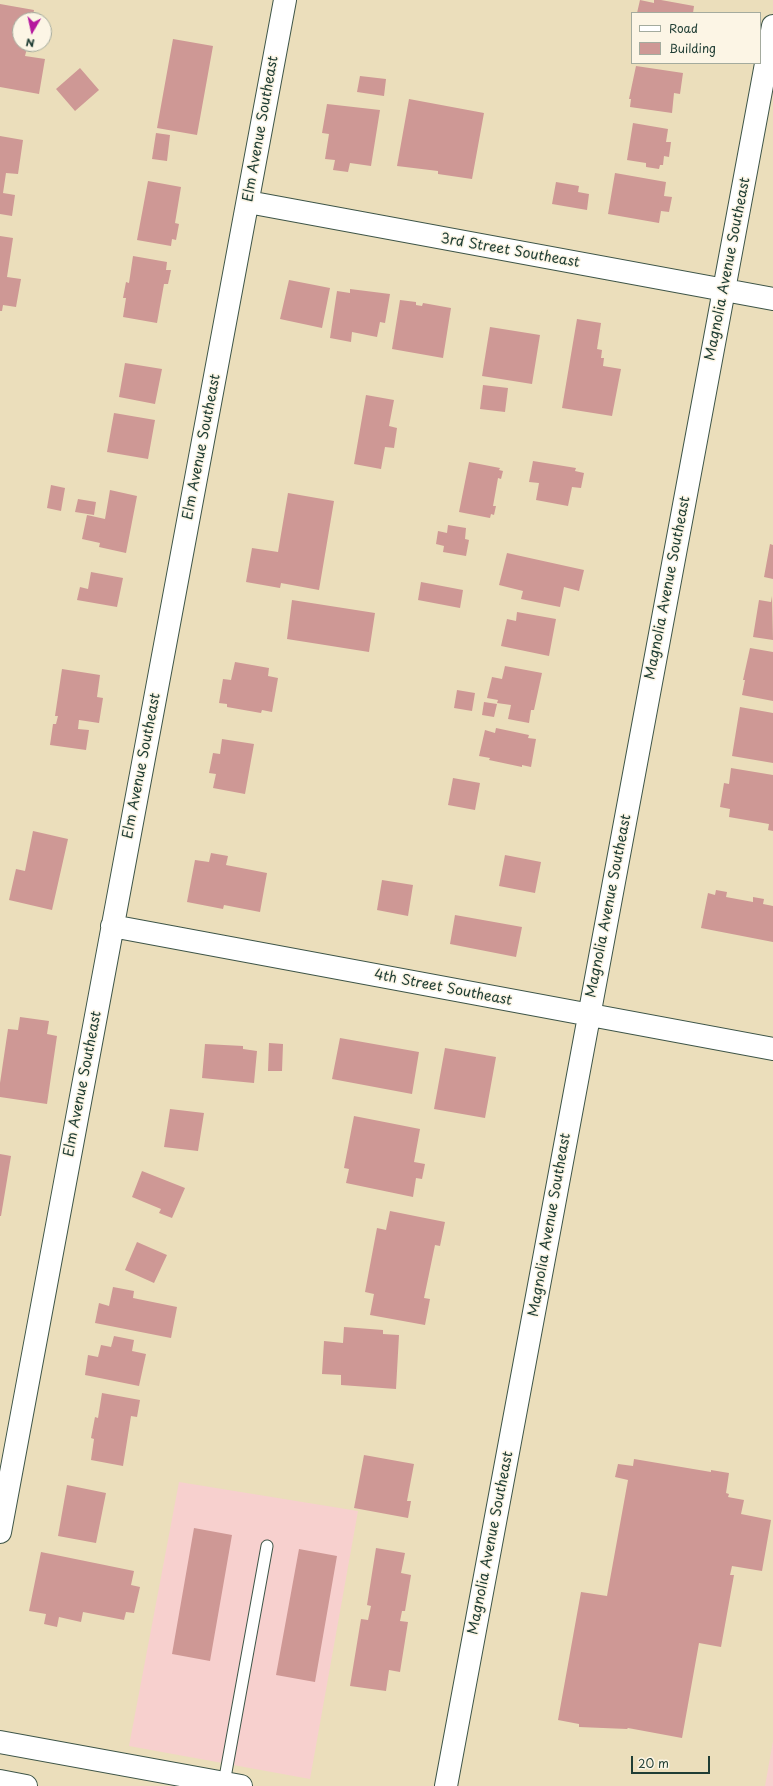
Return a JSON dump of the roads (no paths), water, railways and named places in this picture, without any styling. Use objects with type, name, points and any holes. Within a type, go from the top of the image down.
[{"type":"street","name":"Elm Avenue Southeast","points":[[0,1532],[285,0]]},
{"type":"street","name":"Magnolia Avenue Southeast","points":[[446,1786],[773,26]]},
{"type":"street","name":"3rd Street Southeast","points":[[248,202],[773,299]]},
{"type":"street","name":"4th Street Southeast","points":[[112,926],[773,1048]]},
{"type":"street","points":[[0,1742],[232,1784]]},
{"type":"street","points":[[0,1781],[26,1786]]},
{"type":"lane","points":[[232,1784],[267,1546]]}]
